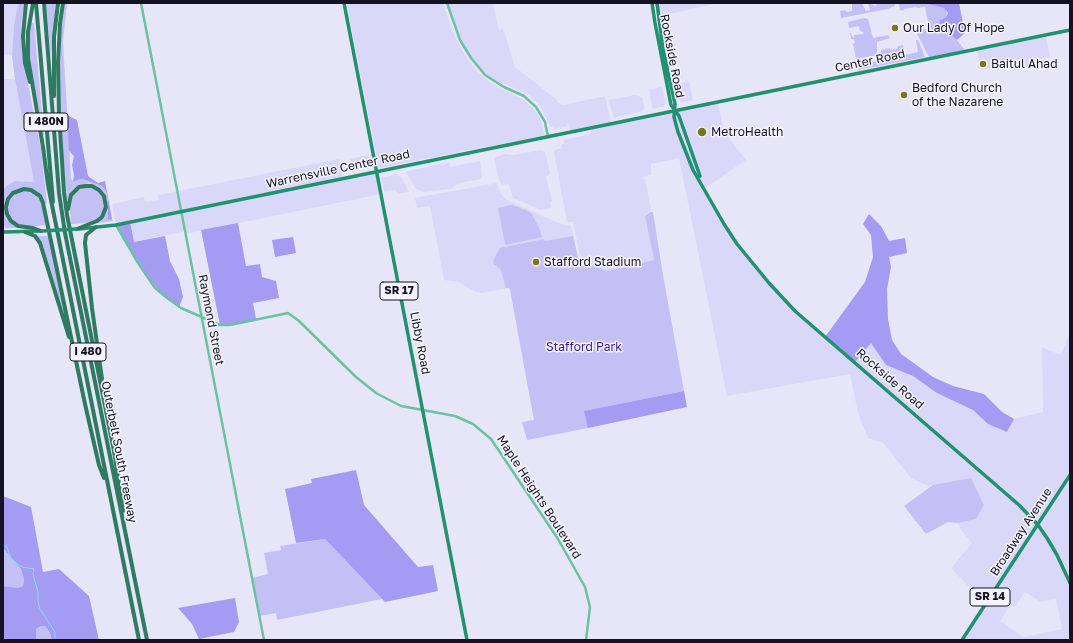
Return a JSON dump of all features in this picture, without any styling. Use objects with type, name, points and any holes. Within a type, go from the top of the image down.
[{"type":"highway","points":[[26,3],[23,24],[23,49],[28,77],[34,94]]},
{"type":"highway","name":"Outerbelt South Freeway","points":[[33,3],[29,25],[29,65],[48,185],[139,640]]},
{"type":"highway","name":"Outerbelt South Freeway","points":[[36,3],[56,225]]},
{"type":"highway","name":"Outerbelt South Freeway","points":[[44,3],[59,193],[66,238],[147,640]]},
{"type":"highway","name":"Outerbelt South Freeway","points":[[54,124],[54,45],[58,3]]},
{"type":"highway","points":[[63,3],[58,51],[58,109],[62,178],[69,224],[114,451],[135,579]]},
{"type":"highway","points":[[69,224],[69,202],[71,195],[75,190],[79,187],[86,186],[92,186],[100,190],[106,199],[105,213],[97,221],[76,229]]},
{"type":"highway","points":[[42,231],[18,226],[11,221],[7,214],[6,207],[8,199],[13,193],[28,189],[38,194],[42,199],[99,465],[109,494]]},
{"type":"highway","points":[[96,227],[86,235],[84,243],[101,367],[102,390]]},
{"type":"highway","points":[[25,232],[35,236],[40,243],[70,340],[78,372]]},
{"type":"main road","name":"Libby Road","points":[[344,3],[467,640]]},
{"type":"main road","name":"Rockside Road","points":[[652,3],[671,105],[675,111]]},
{"type":"main road","name":"Rockside Road","points":[[657,3],[663,48],[675,104],[674,117],[693,170],[737,244],[786,301],[1011,497],[1038,525],[1057,554],[1070,583]]},
{"type":"main road","name":"Center Road","points":[[675,111],[1070,30]]},
{"type":"main road","name":"Warrensville Center Road","points":[[3,232],[76,229],[116,225],[675,111]]},
{"type":"main road","name":"Broadway Avenue","points":[[962,640],[1070,476]]},
{"type":"street","name":"Raymond Street","points":[[141,3],[264,640]]},
{"type":"street","points":[[447,3],[460,40],[471,58],[485,75],[504,87],[524,96],[536,107],[545,122],[548,137]]},
{"type":"street","name":"Maple Heights Boulevard","points":[[116,225],[138,263],[155,288],[181,308],[220,325],[230,325],[288,313],[304,326],[356,377],[376,393],[401,406],[450,414],[460,418],[473,424],[491,439],[558,540],[585,587],[590,607],[590,619],[586,640]]},
{"type":"shaded area","points":[[3,3],[18,3],[14,25],[12,56],[3,54]]},
{"type":"shaded area","points":[[347,3],[443,3],[454,35],[468,60],[488,81],[523,99],[534,109],[541,120],[544,134],[541,136],[381,168],[378,166]]},
{"type":"shaded area","points":[[447,3],[493,3],[499,31],[503,28],[515,67],[556,99],[558,103],[564,105],[605,96],[611,123],[718,103],[724,132],[746,160],[705,188],[737,244],[786,301],[855,362],[871,342],[886,365],[913,376],[937,393],[973,410],[988,424],[1007,432],[1014,419],[1043,412],[1042,347],[1061,355],[1070,332],[1070,640],[962,640],[988,600],[970,588],[951,568],[972,543],[962,531],[958,523],[976,519],[984,505],[971,479],[928,486],[911,478],[883,443],[868,438],[858,413],[850,374],[727,396],[679,158],[651,164],[651,175],[642,177],[645,180],[651,209],[645,216],[654,260],[607,271],[590,265],[584,267],[582,266],[573,222],[567,222],[554,152],[555,150],[562,148],[561,145],[564,144],[564,140],[591,134],[590,128],[571,132],[568,123],[567,126],[554,129],[551,127],[540,106],[529,95],[503,83],[501,86],[485,75],[464,49]],"holes":[[[1025,592],[1041,602],[1056,599],[1062,629],[1024,637],[1000,621],[1011,605],[1015,607]]]},
{"type":"shaded area","points":[[658,3],[719,3],[660,16]]},
{"type":"shaded area","points":[[915,3],[959,3],[965,33],[957,40],[951,35],[941,32],[939,27],[940,20],[946,17],[948,13],[944,8],[928,4]]},
{"type":"shaded area","points":[[1046,35],[1050,57],[1039,59],[1040,65],[1015,71],[1013,63],[981,70],[977,50]]},
{"type":"shaded area","points":[[3,79],[15,79],[34,182],[15,181],[3,190]]},
{"type":"shaded area","points":[[689,81],[693,100],[682,102],[678,99],[675,86],[677,86],[677,84]]},
{"type":"shaded area","points":[[661,87],[666,103],[664,106],[653,109],[649,90]]},
{"type":"shaded area","points":[[635,95],[642,97],[645,109],[643,109],[643,111],[614,118],[608,100]]},
{"type":"shaded area","points":[[67,115],[77,120],[88,176],[98,183],[105,181],[112,219],[108,220],[108,200],[106,191],[102,186],[83,179],[73,182],[74,175],[72,165],[74,156],[69,151]]},
{"type":"shaded area","points":[[541,150],[545,152],[550,174],[546,177],[552,201],[550,202],[551,208],[541,210],[513,198],[509,184],[502,185],[499,179],[494,158],[503,154],[515,155]]},
{"type":"shaded area","points":[[368,155],[369,159],[367,166],[352,170],[350,159]]},
{"type":"shaded area","points":[[339,159],[343,178],[377,172],[381,194],[185,234],[185,231],[134,242],[116,225],[112,204],[144,197],[145,202],[158,200],[158,195]]},
{"type":"shaded area","points":[[480,161],[481,179],[459,183],[450,189],[424,192],[416,189],[406,173],[408,171],[450,162],[450,167]]},
{"type":"shaded area","points":[[396,174],[402,178],[409,192],[398,194],[395,190],[384,191],[381,178]]},
{"type":"shaded area","points":[[497,183],[501,194],[507,200],[561,224],[571,226],[582,274],[482,293],[476,292],[458,282],[444,280],[430,206],[417,208],[415,198]]},
{"type":"shaded area","points":[[869,214],[881,226],[889,241],[905,238],[907,253],[889,257],[891,267],[887,289],[888,319],[892,340],[901,354],[933,377],[953,386],[984,394],[1002,412],[1014,419],[1007,432],[988,424],[973,410],[937,393],[913,376],[886,365],[871,343],[855,362],[825,337],[865,282],[873,257],[871,235],[863,224]]},
{"type":"shaded area","points":[[130,222],[134,242],[165,236],[170,261],[179,279],[183,297],[179,307],[162,294],[148,278],[116,225]]},
{"type":"shaded area","points":[[238,223],[246,266],[260,264],[262,277],[276,281],[279,298],[253,303],[256,319],[230,325],[220,325],[201,230]]},
{"type":"shaded area","points":[[293,237],[296,253],[275,257],[272,240]]},
{"type":"shaded area","points":[[684,391],[687,407],[588,428],[584,411]]},
{"type":"shaded area","points":[[356,470],[364,505],[418,567],[433,565],[438,591],[385,602],[325,539],[296,543],[285,489],[312,483],[311,479]]},
{"type":"shaded area","points":[[3,496],[31,507],[43,572],[59,569],[89,596],[99,640],[52,640],[50,633],[45,626],[41,626],[36,629],[36,640],[3,640],[3,586],[18,588],[23,586],[24,579],[21,569],[3,548]]},
{"type":"shaded area","points":[[235,598],[239,622],[234,632],[199,639],[192,624],[178,608]]},
{"type":"green space","points":[[18,3],[24,3],[21,26],[23,59],[41,149],[47,203],[45,204],[42,197],[27,188],[16,190],[11,193],[5,211],[17,228],[5,228],[3,224],[3,190],[15,181],[34,182],[12,56],[14,25]]},
{"type":"green space","points":[[46,3],[56,3],[51,58]]},
{"type":"green space","points":[[65,3],[67,3],[63,42],[71,179],[73,181],[83,179],[102,186],[106,191],[108,207],[105,193],[97,186],[89,183],[75,188],[67,201],[61,136],[59,73],[60,42]]},
{"type":"green space","points":[[852,3],[862,3],[866,11],[870,10],[868,3],[876,6],[877,3],[895,3],[895,6],[888,9],[841,18],[840,11],[852,11]]},
{"type":"green space","points":[[899,3],[926,3],[946,9],[947,15],[941,19],[939,27],[941,32],[955,38],[965,50],[929,57],[915,30],[927,29],[927,26],[929,26],[925,7],[904,9],[903,11],[900,10]]},
{"type":"green space","points":[[864,18],[868,19],[873,38],[888,35],[890,38],[877,42],[877,55],[857,59],[853,44],[855,43],[854,40],[851,39],[850,33],[853,38],[854,35],[864,34],[860,31],[859,26],[849,28],[848,22]]},
{"type":"green space","points":[[31,23],[34,23],[44,135],[30,61]]},
{"type":"green space","points":[[916,40],[918,40],[925,57],[858,70],[858,63],[877,61],[881,50],[890,48],[890,50],[897,49],[898,46],[903,45],[905,55],[918,52]]},
{"type":"green space","points":[[90,187],[100,192],[103,196],[104,212],[99,219],[88,223],[71,224],[70,211],[72,197],[78,190]]},
{"type":"green space","points":[[29,190],[41,200],[46,225],[30,227],[18,225],[10,218],[8,205],[10,200],[18,192]]},
{"type":"green space","points":[[512,205],[532,214],[542,237],[505,244],[498,208]]},
{"type":"green space","points":[[108,207],[108,220],[112,219],[113,221],[93,224],[96,223]]},
{"type":"green space","name":"Stafford Park","points":[[650,212],[653,212],[684,391],[585,411],[588,428],[527,440],[522,422],[534,420],[510,290],[509,288],[506,288],[501,270],[493,263],[496,255],[500,248],[544,239],[545,241],[573,236],[580,266],[590,265],[607,271],[654,260],[645,216]]},
{"type":"green space","points":[[37,236],[49,236],[65,321],[43,246]]},
{"type":"green space","points":[[971,478],[984,505],[976,519],[958,523],[948,522],[926,534],[904,506],[933,485]]},
{"type":"green space","points":[[325,539],[382,599],[277,620],[276,613],[260,616],[252,578],[268,574],[264,553],[281,550],[280,546]]},
{"type":"green space","points":[[3,548],[21,569],[24,578],[23,586],[18,588],[3,586]]},
{"type":"green space","points":[[41,626],[45,626],[50,633],[52,640],[36,640],[36,629]]},
{"type":"waterway","points":[[3,544],[7,547],[11,559],[22,567],[34,569],[33,574],[38,592],[40,609],[55,632],[55,640]]},
{"type":"place","name":"Our Lady Of Hope","points":[[895,28]]},
{"type":"place","name":"Baitul Ahad","points":[[983,64]]},
{"type":"place","name":"Bedford Church of the Nazarene","points":[[904,95]]},
{"type":"place","name":"MetroHealth","points":[[702,132]]},
{"type":"place","name":"Stafford Stadium","points":[[536,262]]}]
